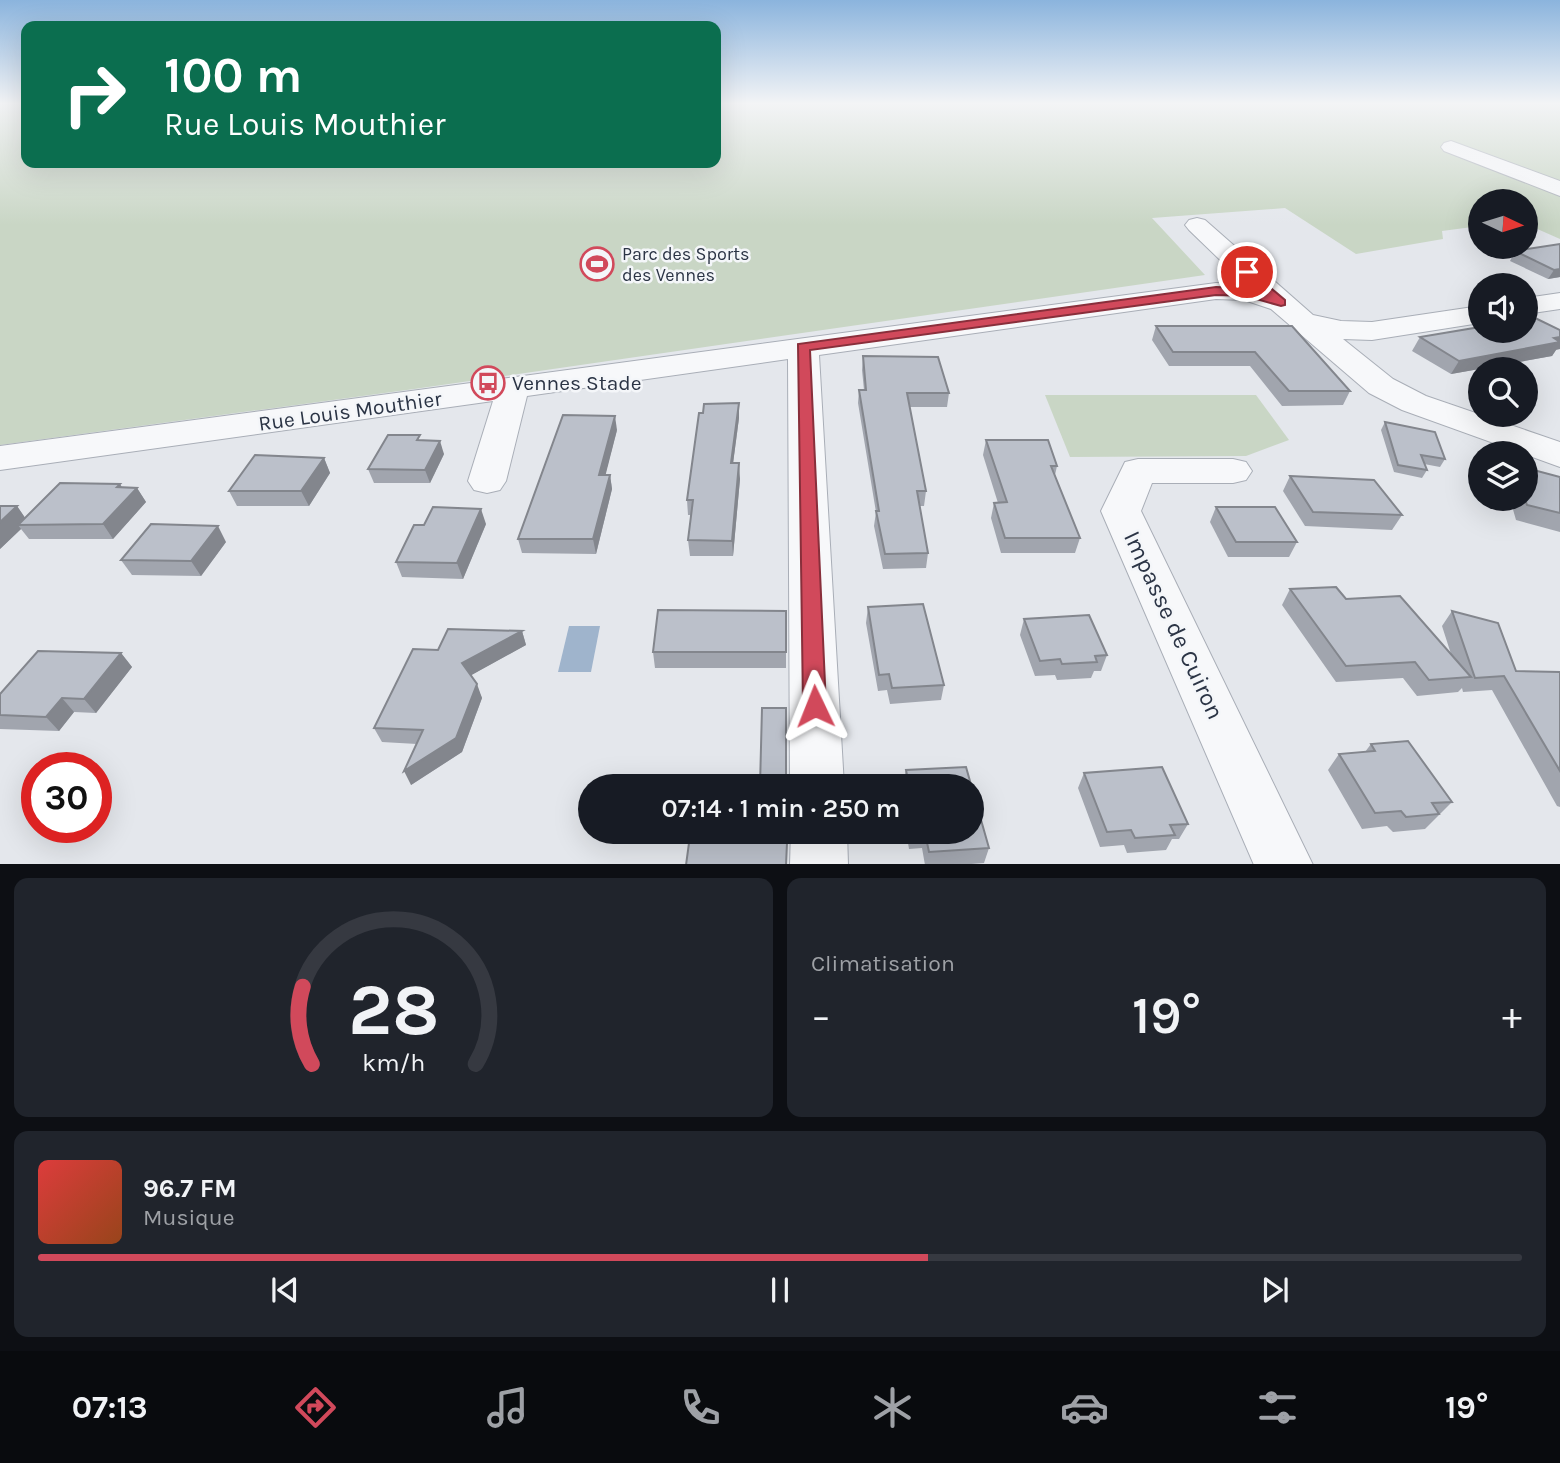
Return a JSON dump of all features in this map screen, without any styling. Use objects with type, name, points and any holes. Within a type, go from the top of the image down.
[{"type":"street","points":[[1451,147],[1560,189]]},
{"type":"street","points":[[1196,225],[1381,386],[1403,398],[1560,455]]},
{"type":"street","name":"Rue Louis Mouthier","points":[[0,458],[1216,291],[1247,292],[1341,330],[1371,331],[1468,316]]},
{"type":"street","points":[[1540,304],[1560,318]]},
{"type":"street","points":[[803,347],[817,774]]},
{"type":"street","points":[[487,481],[513,388]]},
{"type":"street","name":"Impasse de Cuiron","points":[[1233,471],[1138,471],[1121,511],[1284,864]]},
{"type":"street","points":[[819,844],[819,864]]},
{"type":"green space","name":"Parc des Sports des Vennes","points":[[0,144],[21,144],[21,168],[721,168],[721,144],[1560,144],[1560,239],[1538,229],[1538,189],[1468,189],[1468,228],[1442,231],[1443,239],[1356,254],[1285,208],[1152,218],[1205,275],[414,389],[0,445]]},
{"type":"green space","points":[[1045,395],[1256,395],[1289,440],[1246,456],[1070,457]]},
{"type":"water","points":[[569,626],[600,626],[591,672],[558,672]]},
{"type":"building","points":[[1560,244],[1560,269],[1554,270],[1531,259],[1538,259],[1538,247]]},
{"type":"building","points":[[1538,319],[1560,330],[1560,337],[1554,338],[1560,342],[1468,357],[1468,359],[1459,361],[1420,337],[1468,329],[1468,343],[1538,343]]},
{"type":"building","points":[[1156,326],[1292,326],[1350,391],[1289,391],[1255,352],[1173,352]]},
{"type":"building","points":[[863,356],[938,357],[949,393],[907,393],[926,491],[917,491],[928,553],[885,554],[876,511],[879,511],[859,390],[866,390]]},
{"type":"building","points":[[739,403],[731,463],[739,463],[732,541],[688,540],[693,500],[687,500],[699,413],[703,413],[704,404]]},
{"type":"building","points":[[563,415],[615,416],[599,475],[610,475],[593,539],[518,539]]},
{"type":"building","points":[[1385,422],[1435,432],[1445,459],[1421,455],[1427,470],[1398,465]]},
{"type":"building","points":[[388,435],[420,435],[417,440],[440,441],[425,470],[368,469]]},
{"type":"building","points":[[986,440],[1048,440],[1057,466],[1051,466],[1080,538],[1005,538],[994,503],[1007,502]]},
{"type":"building","points":[[255,455],[324,458],[301,491],[229,491]]},
{"type":"building","points":[[1538,471],[1560,477],[1560,513],[1538,508]]},
{"type":"building","points":[[1290,476],[1374,480],[1402,515],[1313,512]]},
{"type":"building","points":[[60,483],[120,484],[117,487],[137,488],[103,524],[18,525]]},
{"type":"building","points":[[0,506],[17,506],[0,522]]},
{"type":"building","points":[[433,507],[481,509],[457,563],[396,562],[414,525],[424,525]]},
{"type":"building","points":[[1216,507],[1275,507],[1297,542],[1236,542]]},
{"type":"building","points":[[151,524],[218,526],[191,561],[121,560]]},
{"type":"building","points":[[1336,587],[1346,599],[1400,596],[1471,677],[1429,680],[1415,662],[1346,666],[1290,589]]},
{"type":"building","points":[[923,604],[944,685],[892,688],[889,674],[879,675],[868,607]]},
{"type":"building","points":[[658,610],[786,611],[786,652],[653,652]]},
{"type":"building","points":[[1452,611],[1498,623],[1516,671],[1560,672],[1560,771],[1504,676],[1475,678]]},
{"type":"building","points":[[1089,615],[1107,655],[1095,656],[1097,662],[1062,664],[1060,659],[1040,661],[1024,619]]},
{"type":"building","points":[[448,629],[522,631],[462,663],[477,684],[456,738],[404,771],[423,730],[374,728],[413,649],[438,650]]},
{"type":"building","points":[[38,651],[121,653],[84,699],[62,698],[46,717],[0,715],[0,694]]},
{"type":"building","points":[[762,708],[786,708],[786,774],[760,774]]},
{"type":"building","points":[[1408,741],[1452,802],[1432,803],[1439,814],[1406,817],[1401,811],[1375,813],[1339,754],[1375,751],[1371,744]]},
{"type":"building","points":[[966,767],[968,774],[907,774],[906,770]]},
{"type":"building","points":[[1162,767],[1188,824],[1170,825],[1175,835],[1135,838],[1131,830],[1107,832],[1084,773]]},
{"type":"building","points":[[984,830],[989,848],[929,852],[927,844],[984,844]]},
{"type":"building","points":[[689,844],[787,844],[786,864],[686,864]]},
{"type":"place","name":"Parc des Sports des Vennes","points":[[597,264]]},
{"type":"place","name":"Vennes Stade","points":[[488,383]]},
{"type":"route","points":[[815,706],[803,347],[1216,291],[1247,292],[1281,303],[1247,272]]}]
